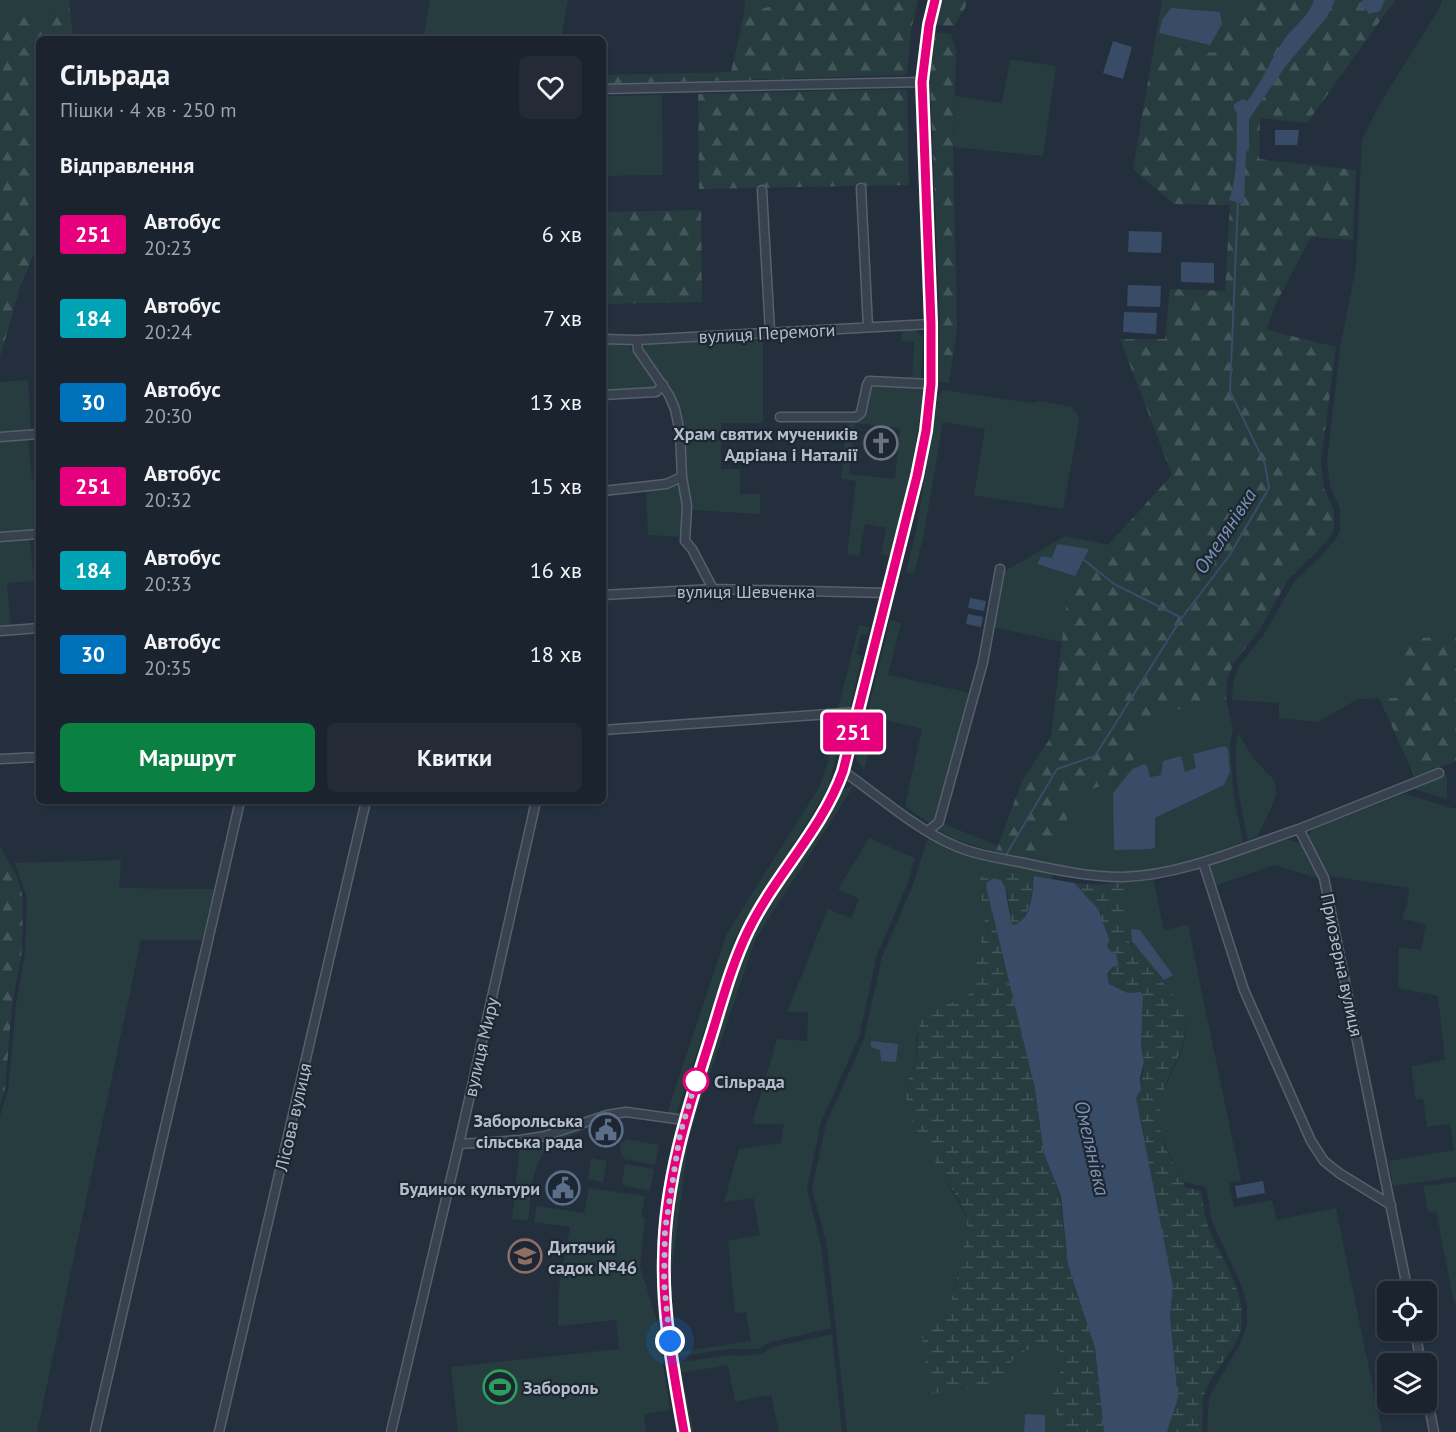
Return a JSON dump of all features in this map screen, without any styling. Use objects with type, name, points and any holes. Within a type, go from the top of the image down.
[{"type":"main road","points":[[684,1432],[671,1360],[664,1283],[664,1256],[668,1201],[684,1120],[732,970],[747,932],[772,889],[822,814],[843,771],[917,476],[926,431],[931,384],[931,324],[922,82],[929,25],[935,0]]},
{"type":"street","points":[[606,90],[922,82]]},
{"type":"street","points":[[861,188],[868,327]]},
{"type":"street","points":[[762,190],[770,333]]},
{"type":"street","name":"вулиця Перемоги","points":[[606,339],[637,340],[931,324]]},
{"type":"street","points":[[637,340],[638,350],[663,384],[675,410],[680,433],[682,477],[687,506],[685,541],[692,549],[713,589]]},
{"type":"street","points":[[780,417],[856,417],[861,413],[869,381],[931,384]]},
{"type":"street","points":[[606,395],[656,392],[663,384]]},
{"type":"street","points":[[0,437],[36,434]]},
{"type":"street","points":[[606,491],[666,484],[682,477]]},
{"type":"street","points":[[0,537],[36,534]]},
{"type":"street","points":[[928,831],[939,822],[982,662],[1000,569]]},
{"type":"street","name":"вулиця Шевченка","points":[[606,595],[713,589],[888,592]]},
{"type":"street","points":[[0,631],[36,628]]},
{"type":"street","points":[[606,730],[858,712]]},
{"type":"street","points":[[0,759],[36,757]]},
{"type":"street","points":[[843,771],[928,831],[954,845],[977,853],[1053,870],[1104,876],[1140,876],[1203,862],[1299,829],[1439,773]]},
{"type":"street","points":[[95,1432],[239,804]]},
{"type":"street","name":"Лісова вулиця","points":[[219,1432],[365,804]]},
{"type":"street","name":"вулиця Миру","points":[[391,1432],[535,804]]},
{"type":"street","name":"Приозерна вулиця","points":[[1299,829],[1324,878],[1406,1281]]},
{"type":"street","points":[[1203,862],[1244,990],[1311,1142],[1324,1161],[1339,1173],[1391,1205]]},
{"type":"street","points":[[459,1144],[545,1136],[607,1115],[626,1112],[684,1120]]},
{"type":"street","points":[[1430,1413],[1434,1432]]},
{"type":"green space","points":[[0,0],[58,0],[60,15],[0,11]]},
{"type":"green space","points":[[58,0],[69,0],[73,36],[36,36],[36,249],[21,284],[0,357],[0,11],[59,15]]},
{"type":"green space","points":[[430,0],[568,0],[562,36],[424,36]]},
{"type":"green space","points":[[745,0],[793,0],[744,14]]},
{"type":"green space","points":[[793,0],[918,0],[911,30],[907,75],[606,84],[606,75],[731,72],[744,14]]},
{"type":"green space","points":[[942,0],[967,0],[954,26],[936,25]]},
{"type":"green space","points":[[1162,0],[1244,0],[1214,53],[1155,41]]},
{"type":"green space","points":[[1244,0],[1395,0],[1307,123],[1260,118],[1259,159],[1356,170],[1353,240],[1311,237],[1275,305],[1267,330],[1336,347],[1321,461],[1324,489],[1334,510],[1334,529],[1317,552],[1289,578],[1259,631],[1234,662],[1227,681],[1226,699],[1140,718],[1134,759],[1114,782],[1082,792],[1043,862],[996,852],[1022,781],[1051,737],[1068,589],[1172,475],[1120,339],[1165,339],[1170,289],[1225,291],[1230,205],[1174,204],[1133,169],[1155,41],[1214,53]]},
{"type":"green space","points":[[1442,0],[1456,0],[1456,636],[1400,639],[1401,698],[1358,699],[1318,722],[1279,718],[1279,703],[1232,700],[1233,682],[1239,666],[1264,634],[1294,582],[1321,556],[1336,539],[1340,530],[1340,508],[1330,487],[1327,461],[1340,348],[1356,266],[1362,140],[1378,107],[1440,7]]},
{"type":"green space","points":[[935,32],[951,34],[956,51],[953,147],[957,328],[953,356],[938,354],[940,320],[930,82]]},
{"type":"green space","points":[[1010,59],[1056,66],[1043,156],[953,147],[955,96],[1002,103]]},
{"type":"green space","points":[[907,89],[909,185],[699,189],[698,94]]},
{"type":"green space","points":[[662,95],[663,175],[606,176],[606,96]]},
{"type":"green space","points":[[701,210],[702,302],[606,304],[606,212]]},
{"type":"green space","points":[[902,330],[915,330],[923,337],[921,382],[912,381],[914,342],[901,341]]},
{"type":"green space","points":[[763,337],[763,423],[721,423],[721,469],[740,469],[740,494],[760,494],[760,514],[693,510],[686,476],[684,432],[679,408],[673,393],[644,351],[645,343]]},
{"type":"green space","points":[[606,343],[628,344],[659,384],[655,389],[606,392]]},
{"type":"green space","points":[[938,354],[953,356],[949,383],[936,382]]},
{"type":"green space","points":[[28,380],[31,431],[0,434],[0,382]]},
{"type":"green space","points":[[871,384],[924,388],[911,475],[889,556],[881,554],[886,528],[865,524],[859,556],[847,554],[856,481],[841,479],[847,420],[857,420]],"holes":[[[855,423],[900,428],[895,479],[849,474]]]},
{"type":"green space","points":[[943,390],[1072,407],[1079,417],[1079,422],[1063,509],[974,495],[985,429],[943,422],[924,534],[914,574],[906,572],[916,531],[938,396]]},
{"type":"green space","points":[[28,438],[32,479],[36,479],[36,530],[0,533],[0,440]]},
{"type":"green space","points":[[679,482],[683,506],[681,537],[648,535],[646,490],[667,487]]},
{"type":"green space","points":[[1065,536],[1109,545],[1068,589],[1062,642],[992,627],[1002,573]],"holes":[[[1088,549],[1083,559],[1037,563],[1041,556],[1052,559]]]},
{"type":"green space","points":[[30,538],[34,581],[7,583],[11,627],[0,627],[0,540]]},
{"type":"green space","points":[[890,620],[901,623],[888,675],[970,693],[937,821],[931,825],[905,806],[922,729],[878,718],[864,770],[856,759]]},
{"type":"green space","points":[[859,625],[869,627],[867,635],[861,634],[856,654],[862,656],[850,708],[838,709]]},
{"type":"green space","points":[[1456,636],[1456,761],[1415,777],[1379,698],[1401,698],[1400,639]]},
{"type":"green space","points":[[1226,699],[1233,729],[1230,746],[1234,798],[1243,842],[1192,860],[1121,873],[1043,862],[1082,792],[1114,782],[1134,759],[1140,718]],"holes":[[[1193,754],[1224,785],[1155,818],[1114,793],[1132,769],[1147,766],[1150,777],[1161,775],[1163,768],[1181,757],[1185,772],[1197,768]]]},
{"type":"green space","points":[[825,720],[844,723],[828,789],[735,938],[676,1115],[667,1114],[726,935],[820,786],[831,751]]},
{"type":"green space","points":[[1238,733],[1254,759],[1272,778],[1276,794],[1257,837],[1248,840],[1236,773]]},
{"type":"green space","points":[[1447,774],[1447,799],[1411,788]]},
{"type":"green space","points":[[855,784],[755,940],[689,1136],[670,1283],[678,1352],[751,1341],[746,1312],[735,1313],[728,1241],[760,1235],[753,1198],[724,1202],[739,1149],[781,1143],[784,1124],[752,1124],[777,1039],[807,1041],[808,1012],[787,1012],[828,909],[851,918],[859,899],[838,889],[869,838],[915,858],[907,885],[877,955],[859,1037],[821,1122],[807,1189],[821,1246],[831,1328],[771,1342],[758,1349],[730,1349],[675,1357],[667,1283],[668,1230],[683,1134],[727,998],[751,933],[775,891],[844,789]]},
{"type":"green space","points":[[1404,794],[1456,809],[1456,1177],[1393,1186],[1389,1161],[1454,1150],[1450,1124],[1427,1127],[1423,1099],[1416,1100],[1411,1066],[1445,1060],[1438,996],[1398,988],[1399,947],[1421,950],[1426,924],[1402,919],[1409,888],[1330,876],[1307,840],[1313,829]]},
{"type":"green space","points":[[942,823],[998,846],[996,852],[956,840],[937,829]]},
{"type":"green space","points":[[928,838],[976,858],[1053,873],[1052,880],[1000,870],[997,878],[994,878],[992,874],[979,881],[985,923],[968,996],[959,1002],[932,1010],[916,1036],[916,1061],[906,1084],[949,1186],[968,1220],[968,1234],[952,1296],[951,1309],[944,1317],[929,1393],[1009,1382],[1006,1367],[1021,1353],[1038,1348],[1056,1350],[1066,1356],[1054,1401],[1063,1432],[1045,1432],[1045,1415],[1025,1415],[1024,1432],[847,1432],[827,1245],[812,1189],[826,1124],[864,1039],[882,957],[912,887]]},
{"type":"green space","points":[[1284,838],[1301,844],[1320,879],[1275,865],[1214,886],[1208,865]]},
{"type":"green space","points":[[0,846],[18,879],[23,898],[22,951],[12,1005],[5,1090],[0,1105]]},
{"type":"green space","points":[[121,860],[119,888],[214,889],[202,940],[141,940],[37,1432],[0,1432],[0,1116],[8,1091],[16,1005],[25,952],[27,898],[15,863]]},
{"type":"green space","points":[[999,870],[1034,876],[1030,906],[1021,922],[1014,925],[1011,922],[1007,892],[997,878]]},
{"type":"green space","points":[[992,874],[994,878],[987,882],[1035,1089],[1044,1154],[1060,1196],[1068,1265],[1095,1348],[1104,1432],[1063,1432],[1053,1393],[1066,1356],[1056,1350],[1032,1349],[1019,1354],[1006,1367],[1010,1382],[929,1394],[921,1324],[941,1319],[946,1315],[956,1284],[967,1218],[912,1120],[907,1103],[906,1087],[916,1062],[918,1032],[926,1014],[968,996],[985,923],[979,881],[981,877]]},
{"type":"green space","points":[[1153,878],[1164,930],[1188,925],[1241,1181],[1229,1183],[1234,1207],[1272,1200],[1277,1220],[1336,1208],[1382,1432],[1207,1432],[1209,1397],[1240,1344],[1247,1325],[1247,1304],[1212,1221],[1206,1187],[1184,1182],[1167,1150],[1162,1133],[1160,1102],[1185,1041],[1185,1018],[1172,995],[1135,952],[1129,941],[1126,931],[1128,881]]},
{"type":"green space","points":[[1128,881],[1126,931],[1129,942],[1173,995],[1181,1006],[1185,1018],[1183,1045],[1161,1100],[1161,1134],[1185,1187],[1201,1191],[1207,1223],[1235,1283],[1242,1308],[1242,1322],[1236,1342],[1204,1395],[1202,1432],[1167,1432],[1178,1398],[1170,1317],[1173,1286],[1136,1098],[1142,1081],[1144,1062],[1141,1043],[1143,1011],[1141,992],[1128,993],[1109,984],[1107,974],[1112,967],[1111,952],[1074,883],[1098,885]]},
{"type":"green space","points":[[584,1126],[582,1131],[547,1148],[536,1167],[528,1221],[512,1219],[520,1144]]},
{"type":"green space","points":[[627,1139],[659,1145],[655,1165],[624,1159],[620,1150],[621,1143]]},
{"type":"green space","points":[[591,1158],[607,1161],[603,1182],[588,1179]]},
{"type":"green space","points":[[625,1164],[654,1169],[650,1191],[622,1185]]},
{"type":"green space","points":[[1456,1182],[1456,1303],[1454,1303],[1436,1211],[1428,1212],[1423,1186]]},
{"type":"green space","points":[[589,1188],[645,1196],[641,1217],[645,1218],[640,1267],[656,1317],[670,1410],[644,1414],[646,1432],[458,1432],[451,1367],[619,1349],[616,1320],[558,1326],[559,1288],[570,1227],[534,1222],[537,1206],[584,1213]]},
{"type":"green space","points":[[832,1334],[842,1432],[779,1432],[771,1395],[735,1402],[728,1365],[681,1373],[694,1432],[688,1432],[675,1363],[730,1355],[760,1354],[773,1347]]},
{"type":"water","points":[[1314,0],[1335,0],[1327,17],[1285,67],[1249,119],[1249,150],[1246,152],[1244,204],[1229,200],[1236,157],[1237,114],[1234,104],[1243,99],[1247,101],[1286,37],[1306,15]]},
{"type":"water","points":[[1363,0],[1385,0],[1380,11],[1369,14],[1365,8],[1359,8]]},
{"type":"water","points":[[1171,8],[1220,12],[1222,24],[1210,45],[1159,33],[1162,20]]},
{"type":"water","points":[[1113,41],[1132,47],[1123,79],[1103,73]]},
{"type":"water","points":[[1275,130],[1299,130],[1297,145],[1275,145]]},
{"type":"water","points":[[1129,231],[1162,232],[1161,253],[1128,252]]},
{"type":"water","points":[[1181,262],[1214,263],[1214,283],[1181,282]]},
{"type":"water","points":[[1128,285],[1161,286],[1160,307],[1127,306]]},
{"type":"water","points":[[1124,312],[1157,313],[1156,334],[1123,332]]},
{"type":"water","points":[[1057,544],[1089,549],[1075,576],[1037,564],[1041,556],[1052,558]]},
{"type":"water","points":[[970,598],[986,601],[984,611],[968,608]]},
{"type":"water","points":[[968,614],[983,617],[981,627],[966,624]]},
{"type":"water","points":[[1225,746],[1228,749],[1230,772],[1224,785],[1155,818],[1155,847],[1114,850],[1113,793],[1132,769],[1144,764],[1147,766],[1150,777],[1161,775],[1163,761],[1181,756],[1185,772],[1196,768],[1193,754]]},
{"type":"water","points":[[1034,876],[1074,883],[1098,909],[1109,939],[1107,946],[1111,952],[1116,954],[1119,966],[1112,967],[1107,974],[1109,984],[1128,993],[1141,992],[1143,996],[1141,1045],[1144,1062],[1140,1078],[1141,1090],[1136,1098],[1173,1286],[1170,1317],[1178,1398],[1167,1432],[1104,1432],[1095,1348],[1068,1265],[1061,1196],[1044,1154],[1035,1089],[986,886],[987,882],[994,878],[1001,880],[1005,887],[1011,922],[1014,925],[1025,917],[1028,911]]},
{"type":"water","points":[[1131,929],[1140,930],[1173,975],[1164,980],[1132,941]]},
{"type":"water","points":[[871,1041],[898,1044],[896,1062],[881,1061],[880,1050],[871,1047]]},
{"type":"water","points":[[1263,1181],[1265,1193],[1237,1198],[1235,1186]]},
{"type":"water","points":[[1025,1414],[1045,1415],[1045,1432],[1024,1432]]},
{"type":"waterway","name":"Омелянівка","points":[[1006,855],[1057,769],[1095,756],[1181,619],[1229,556],[1269,488],[1265,464],[1230,391],[1238,201]]},
{"type":"waterway","points":[[1083,559],[1114,584],[1182,618]]},
{"type":"bus line","name":"251","points":[[684,1432],[671,1360],[664,1283],[668,1201],[680,1134],[732,970],[747,932],[772,889],[822,814],[843,771],[917,476],[926,431],[931,384],[931,324],[922,82],[929,25],[935,0]]},
{"type":"place","name":"Храм святих мучеників Адріана і Наталії","points":[[881,443]]},
{"type":"place","name":"Сільрада","points":[[696,1081]]},
{"type":"place","name":"Заборольська сільська рада","points":[[606,1130]]},
{"type":"place","name":"Будинок культури","points":[[563,1188]]},
{"type":"place","name":"Дитячий садок №46","points":[[525,1256]]},
{"type":"place","name":"Забороль","points":[[500,1387]]},
{"type":"route","points":[[670,1341],[664,1283],[665,1230],[680,1134],[696,1081]]}]
